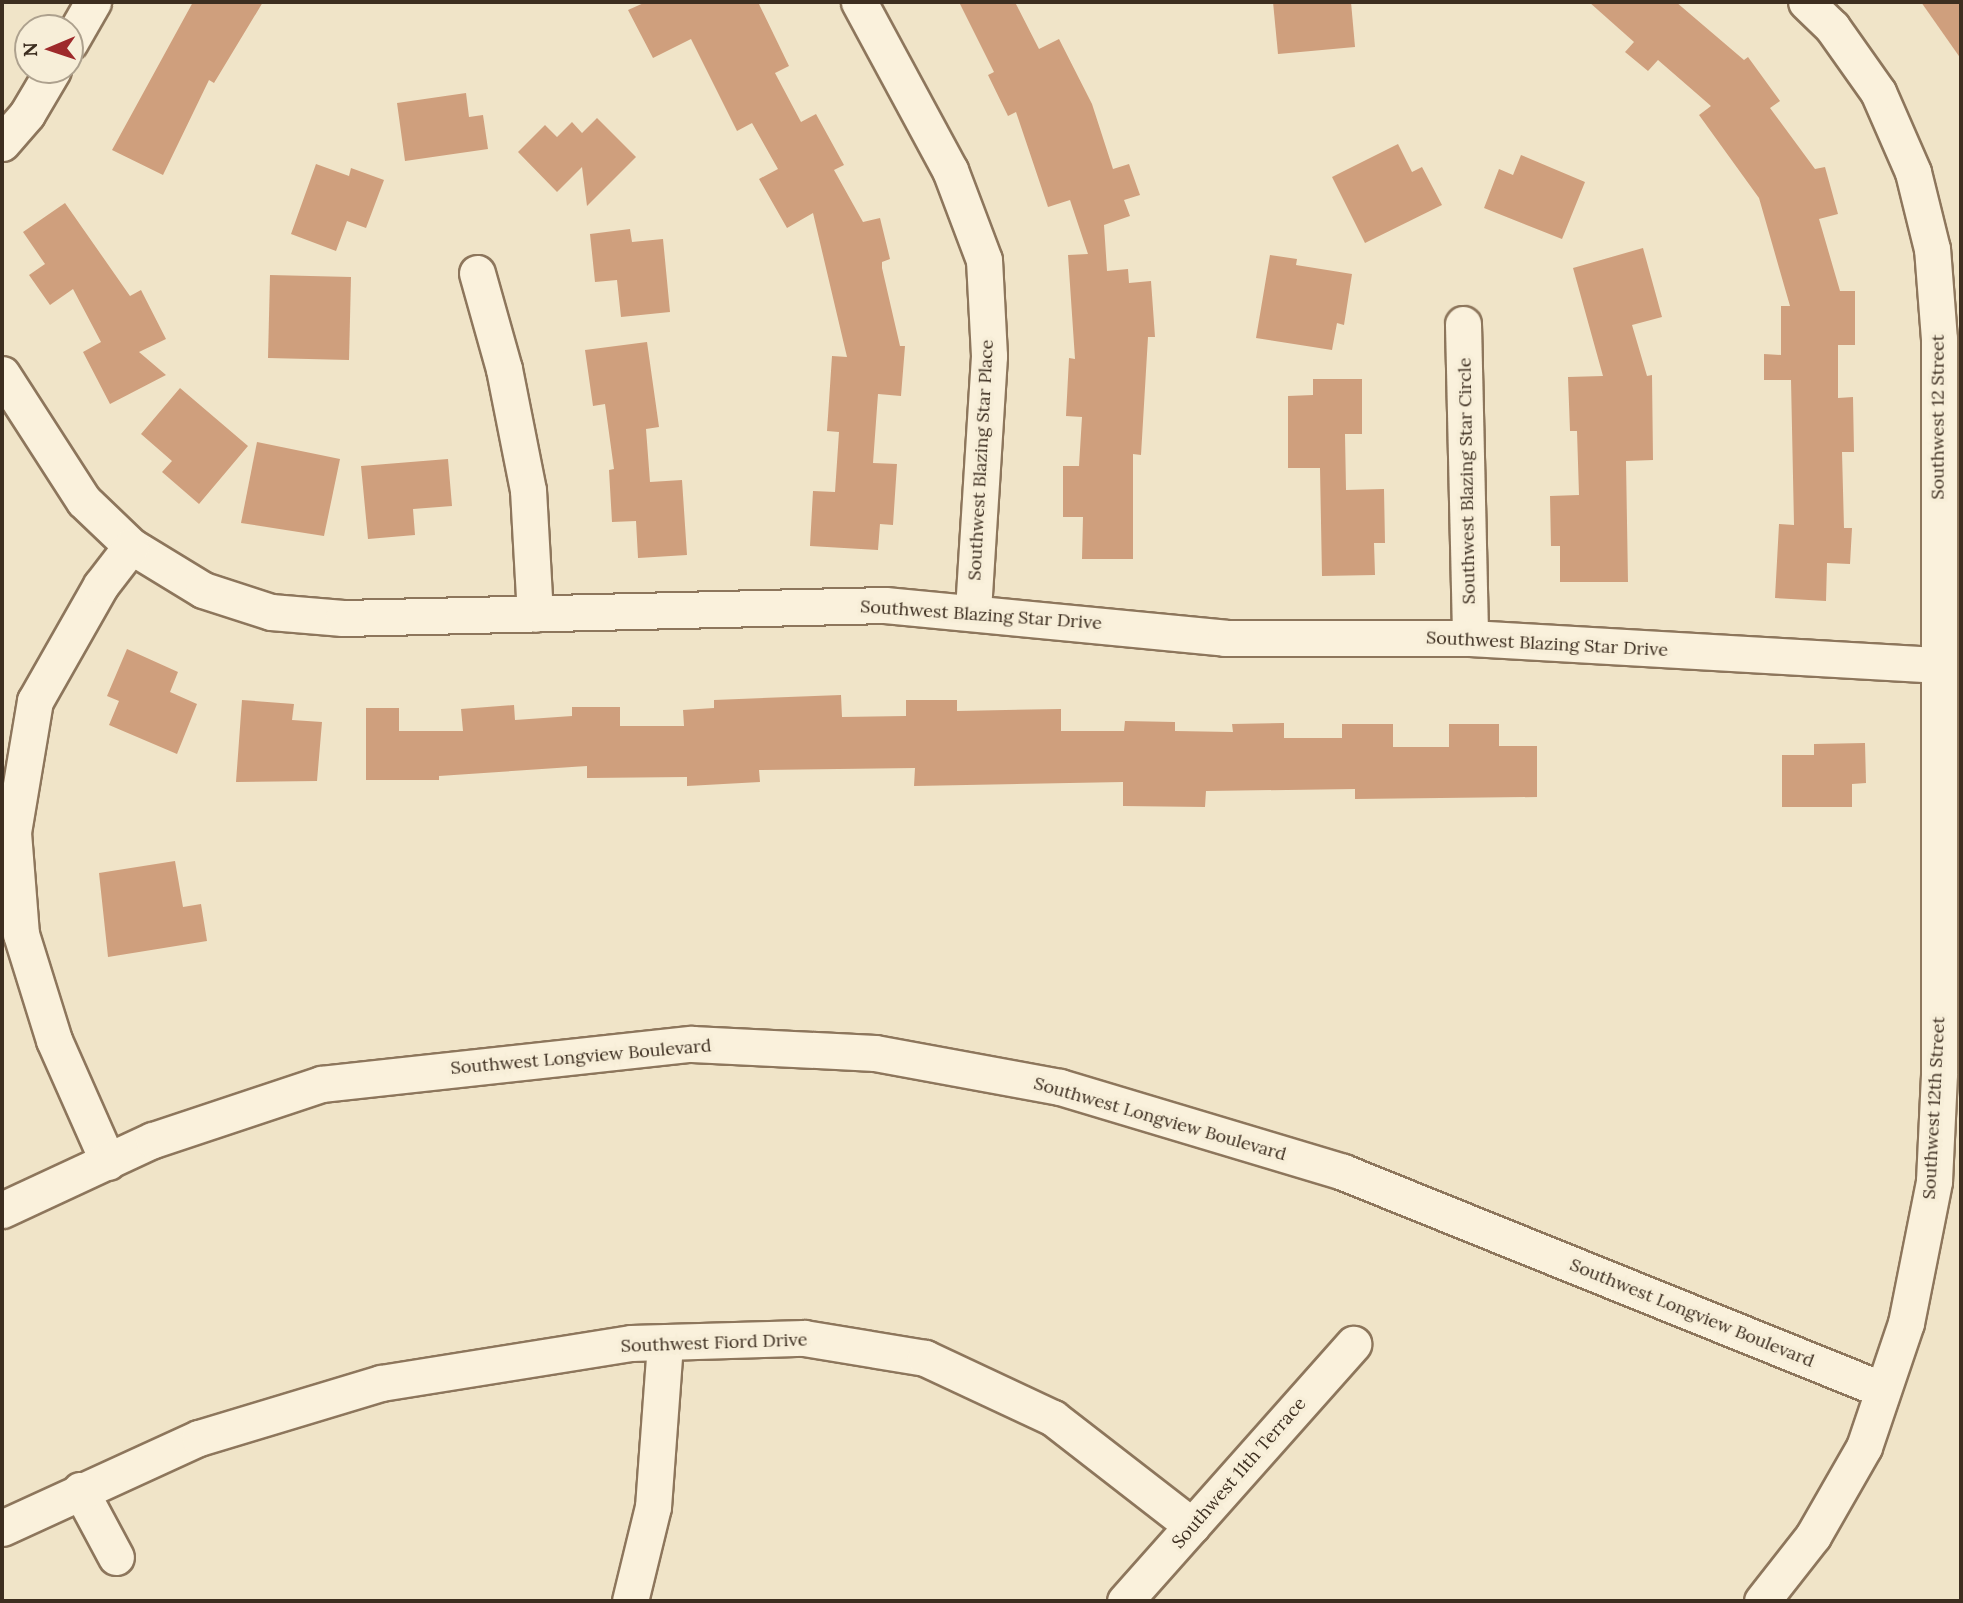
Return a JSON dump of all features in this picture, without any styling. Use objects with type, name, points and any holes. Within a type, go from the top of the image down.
[{"type":"street","points":[[84,18],[93,2]]},
{"type":"street","name":"Southwest Blazing Star Place","points":[[859,2],[950,170],[984,260],[989,356],[973,612]]},
{"type":"street","name":"Southwest 12 Street","points":[[1806,2],[1832,27],[1878,92],[1913,173],[1932,249],[1939,338],[1938,868]]},
{"type":"street","points":[[2,143],[27,114],[45,84]]},
{"type":"street","points":[[477,273],[504,369],[528,490],[535,614]]},
{"type":"street","name":"Southwest Blazing Star Circle","points":[[1463,324],[1470,638]]},
{"type":"street","name":"Southwest Blazing Star Drive","points":[[2,374],[84,501],[131,546],[203,590],[271,612],[343,618],[885,605],[1225,638],[1470,638],[1937,665]]},
{"type":"street","points":[[108,1162],[54,1040],[21,934],[13,832],[35,701],[101,585],[131,546]]},
{"type":"street","name":"Southwest 12th Street","points":[[1762,1601],[1813,1536],[1864,1447],[1906,1323],[1934,1181],[1938,868]]},
{"type":"street","name":"Southwest Longview Boulevard","points":[[2,1210],[153,1140],[321,1084],[692,1044],[874,1053],[1060,1087],[1343,1172],[1883,1390]]},
{"type":"street","name":"Southwest Fiord Drive","points":[[2,1528],[80,1490],[199,1438],[381,1383],[631,1343],[804,1338],[925,1358],[1053,1418],[1192,1526]]},
{"type":"street","points":[[630,1601],[653,1507],[665,1342]]},
{"type":"street","name":"Southwest 11th Terrace","points":[[1125,1601],[1353,1344]]},
{"type":"street","points":[[80,1490],[116,1557]]},
{"type":"building","points":[[193,2],[263,2],[214,83],[209,80],[163,175],[112,150]]},
{"type":"building","points":[[646,2],[758,2],[789,66],[775,73],[801,122],[816,114],[844,165],[834,170],[863,222],[880,218],[890,259],[882,262],[882,268],[900,346],[905,346],[901,396],[878,394],[873,463],[897,464],[893,525],[880,524],[878,550],[810,546],[813,491],[835,492],[839,432],[827,431],[832,356],[847,357],[813,213],[787,228],[759,179],[778,169],[752,123],[737,131],[691,39],[653,58],[628,10]]},
{"type":"building","points":[[959,2],[1015,2],[1039,49],[1059,39],[1092,104],[1113,169],[1129,164],[1140,195],[1124,200],[1130,216],[1104,225],[1107,271],[1128,269],[1129,283],[1151,281],[1155,337],[1148,337],[1141,455],[1133,454],[1133,559],[1082,559],[1083,517],[1063,517],[1063,466],[1079,466],[1082,417],[1066,416],[1069,358],[1075,359],[1068,255],[1088,254],[1070,200],[1048,207],[1016,112],[1008,116],[988,75],[994,72]]},
{"type":"building","points":[[1273,2],[1351,2],[1355,47],[1278,54]]},
{"type":"building","points":[[1589,2],[1676,2],[1744,60],[1748,57],[1780,101],[1770,108],[1815,169],[1825,167],[1838,214],[1819,219],[1840,291],[1855,291],[1855,345],[1838,345],[1838,398],[1853,397],[1854,452],[1842,452],[1844,528],[1852,528],[1850,564],[1827,563],[1826,601],[1775,598],[1779,524],[1794,525],[1791,380],[1764,380],[1764,354],[1781,355],[1781,306],[1790,306],[1759,198],[1699,115],[1711,106],[1658,60],[1648,71],[1625,52],[1634,42]]},
{"type":"building","points":[[1921,2],[1961,2],[1961,59]]},
{"type":"building","points":[[466,93],[469,117],[483,115],[488,149],[405,161],[397,103]]},
{"type":"building","points":[[597,118],[636,157],[587,206],[582,167],[557,192],[518,152],[545,125],[557,137],[572,122],[582,133]]},
{"type":"building","points":[[1398,144],[1412,172],[1422,167],[1442,205],[1365,243],[1332,177]]},
{"type":"building","points":[[1521,155],[1585,182],[1562,239],[1484,208],[1499,169],[1513,175]]},
{"type":"building","points":[[316,164],[349,176],[351,168],[384,180],[366,228],[347,221],[336,251],[291,234]]},
{"type":"building","points":[[65,203],[130,296],[141,290],[166,339],[139,352],[166,375],[110,404],[83,352],[101,342],[73,289],[50,305],[29,275],[45,264],[23,232]]},
{"type":"building","points":[[630,229],[632,242],[663,239],[670,312],[621,317],[617,280],[595,282],[590,234]]},
{"type":"building","points":[[1643,248],[1662,317],[1632,325],[1647,376],[1652,375],[1653,460],[1626,461],[1628,582],[1560,582],[1560,546],[1551,546],[1550,496],[1579,495],[1577,431],[1570,431],[1568,377],[1603,376],[1573,268]]},
{"type":"building","points":[[1270,255],[1297,259],[1296,265],[1352,274],[1344,325],[1337,323],[1332,350],[1256,338]]},
{"type":"building","points":[[270,275],[351,277],[349,360],[268,358]]},
{"type":"building","points":[[647,342],[659,427],[646,429],[650,482],[682,480],[687,555],[638,558],[636,521],[612,522],[609,470],[614,469],[605,404],[593,406],[585,350]]},
{"type":"building","points":[[1313,379],[1362,379],[1362,434],[1345,434],[1346,490],[1384,489],[1385,543],[1374,543],[1375,575],[1322,576],[1320,468],[1288,468],[1288,396],[1313,395]]},
{"type":"building","points":[[180,388],[248,446],[199,504],[162,472],[172,461],[141,434]]},
{"type":"building","points":[[257,442],[340,459],[324,536],[241,523]]},
{"type":"building","points":[[448,459],[452,506],[413,509],[415,535],[368,539],[361,466]]},
{"type":"building","points":[[127,649],[178,672],[170,692],[197,704],[177,754],[109,725],[119,701],[107,696]]},
{"type":"building","points":[[841,695],[842,717],[906,716],[906,700],[957,700],[957,711],[1061,709],[1061,731],[1124,731],[1125,721],[1175,722],[1175,731],[1233,732],[1232,724],[1284,723],[1284,738],[1342,738],[1342,724],[1393,724],[1393,747],[1449,747],[1449,724],[1499,724],[1499,746],[1537,746],[1537,797],[1355,799],[1355,789],[1206,791],[1205,807],[1123,806],[1123,782],[914,786],[915,768],[759,770],[760,782],[687,786],[687,777],[587,778],[587,766],[439,776],[439,780],[366,780],[366,708],[399,708],[399,731],[463,731],[461,709],[514,705],[515,720],[572,716],[572,707],[620,707],[620,726],[684,726],[683,710],[714,708],[714,700]]},
{"type":"building","points":[[242,700],[294,704],[292,720],[322,722],[317,781],[236,782]]},
{"type":"building","points":[[1865,743],[1866,783],[1852,784],[1852,807],[1782,807],[1782,755],[1814,755],[1814,744]]},
{"type":"building","points":[[175,861],[183,907],[201,904],[207,941],[108,957],[99,873]]}]
